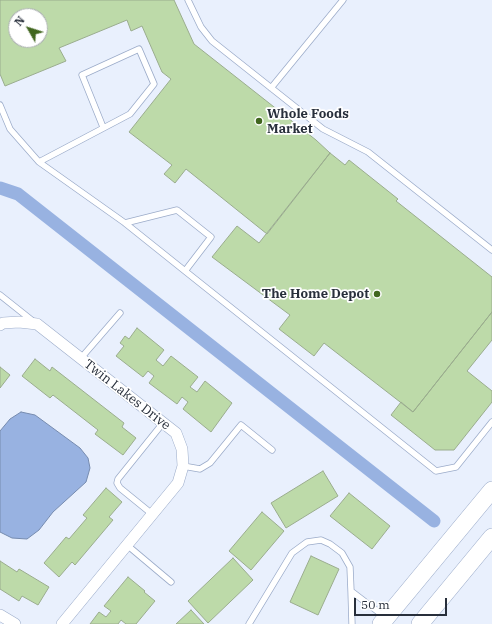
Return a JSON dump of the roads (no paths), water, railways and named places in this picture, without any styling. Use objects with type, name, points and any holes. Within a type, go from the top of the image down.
[{"type":"main road","points":[[383,621],[492,490]]},
{"type":"main road","points":[[420,624],[492,537]]},
{"type":"street","points":[[0,325],[3,323],[19,322],[37,324]]},
{"type":"street","name":"Twin Lakes Drive","points":[[37,324],[176,433],[182,449],[183,466],[178,483],[62,624]]},
{"type":"street","points":[[1,618],[15,624]]},
{"type":"lane","points":[[188,0],[201,27],[212,41],[323,129],[368,152],[492,250]]},
{"type":"lane","points":[[271,88],[343,0]]},
{"type":"lane","points":[[39,162],[130,114],[154,84],[139,49],[82,75],[103,127]]},
{"type":"lane","points":[[0,105],[10,129],[39,162],[125,223],[436,471],[456,467],[492,422]]},
{"type":"lane","points":[[125,223],[177,210],[211,238],[185,271]]},
{"type":"lane","points":[[0,295],[37,324]]},
{"type":"lane","points":[[81,358],[120,313]]},
{"type":"lane","points":[[152,514],[120,488],[117,483],[118,479],[163,422]]},
{"type":"lane","points":[[183,466],[200,469],[210,463],[241,425],[272,450]]},
{"type":"lane","points":[[249,624],[292,553],[307,542],[321,540],[342,553],[350,567],[352,624]]},
{"type":"lane","points":[[127,545],[171,582]]},
{"type":"lane","points":[[351,591],[383,621]]},
{"type":"water","points":[[21,412],[35,415],[80,448],[88,458],[90,468],[86,482],[53,512],[39,530],[27,539],[12,538],[0,532],[0,431],[10,419]]},
{"type":"waterway","points":[[0,188],[18,194],[434,521]]},
{"type":"place","name":"Whole Foods Market","points":[[259,121]]},
{"type":"place","name":"The Home Depot","points":[[377,294]]}]
